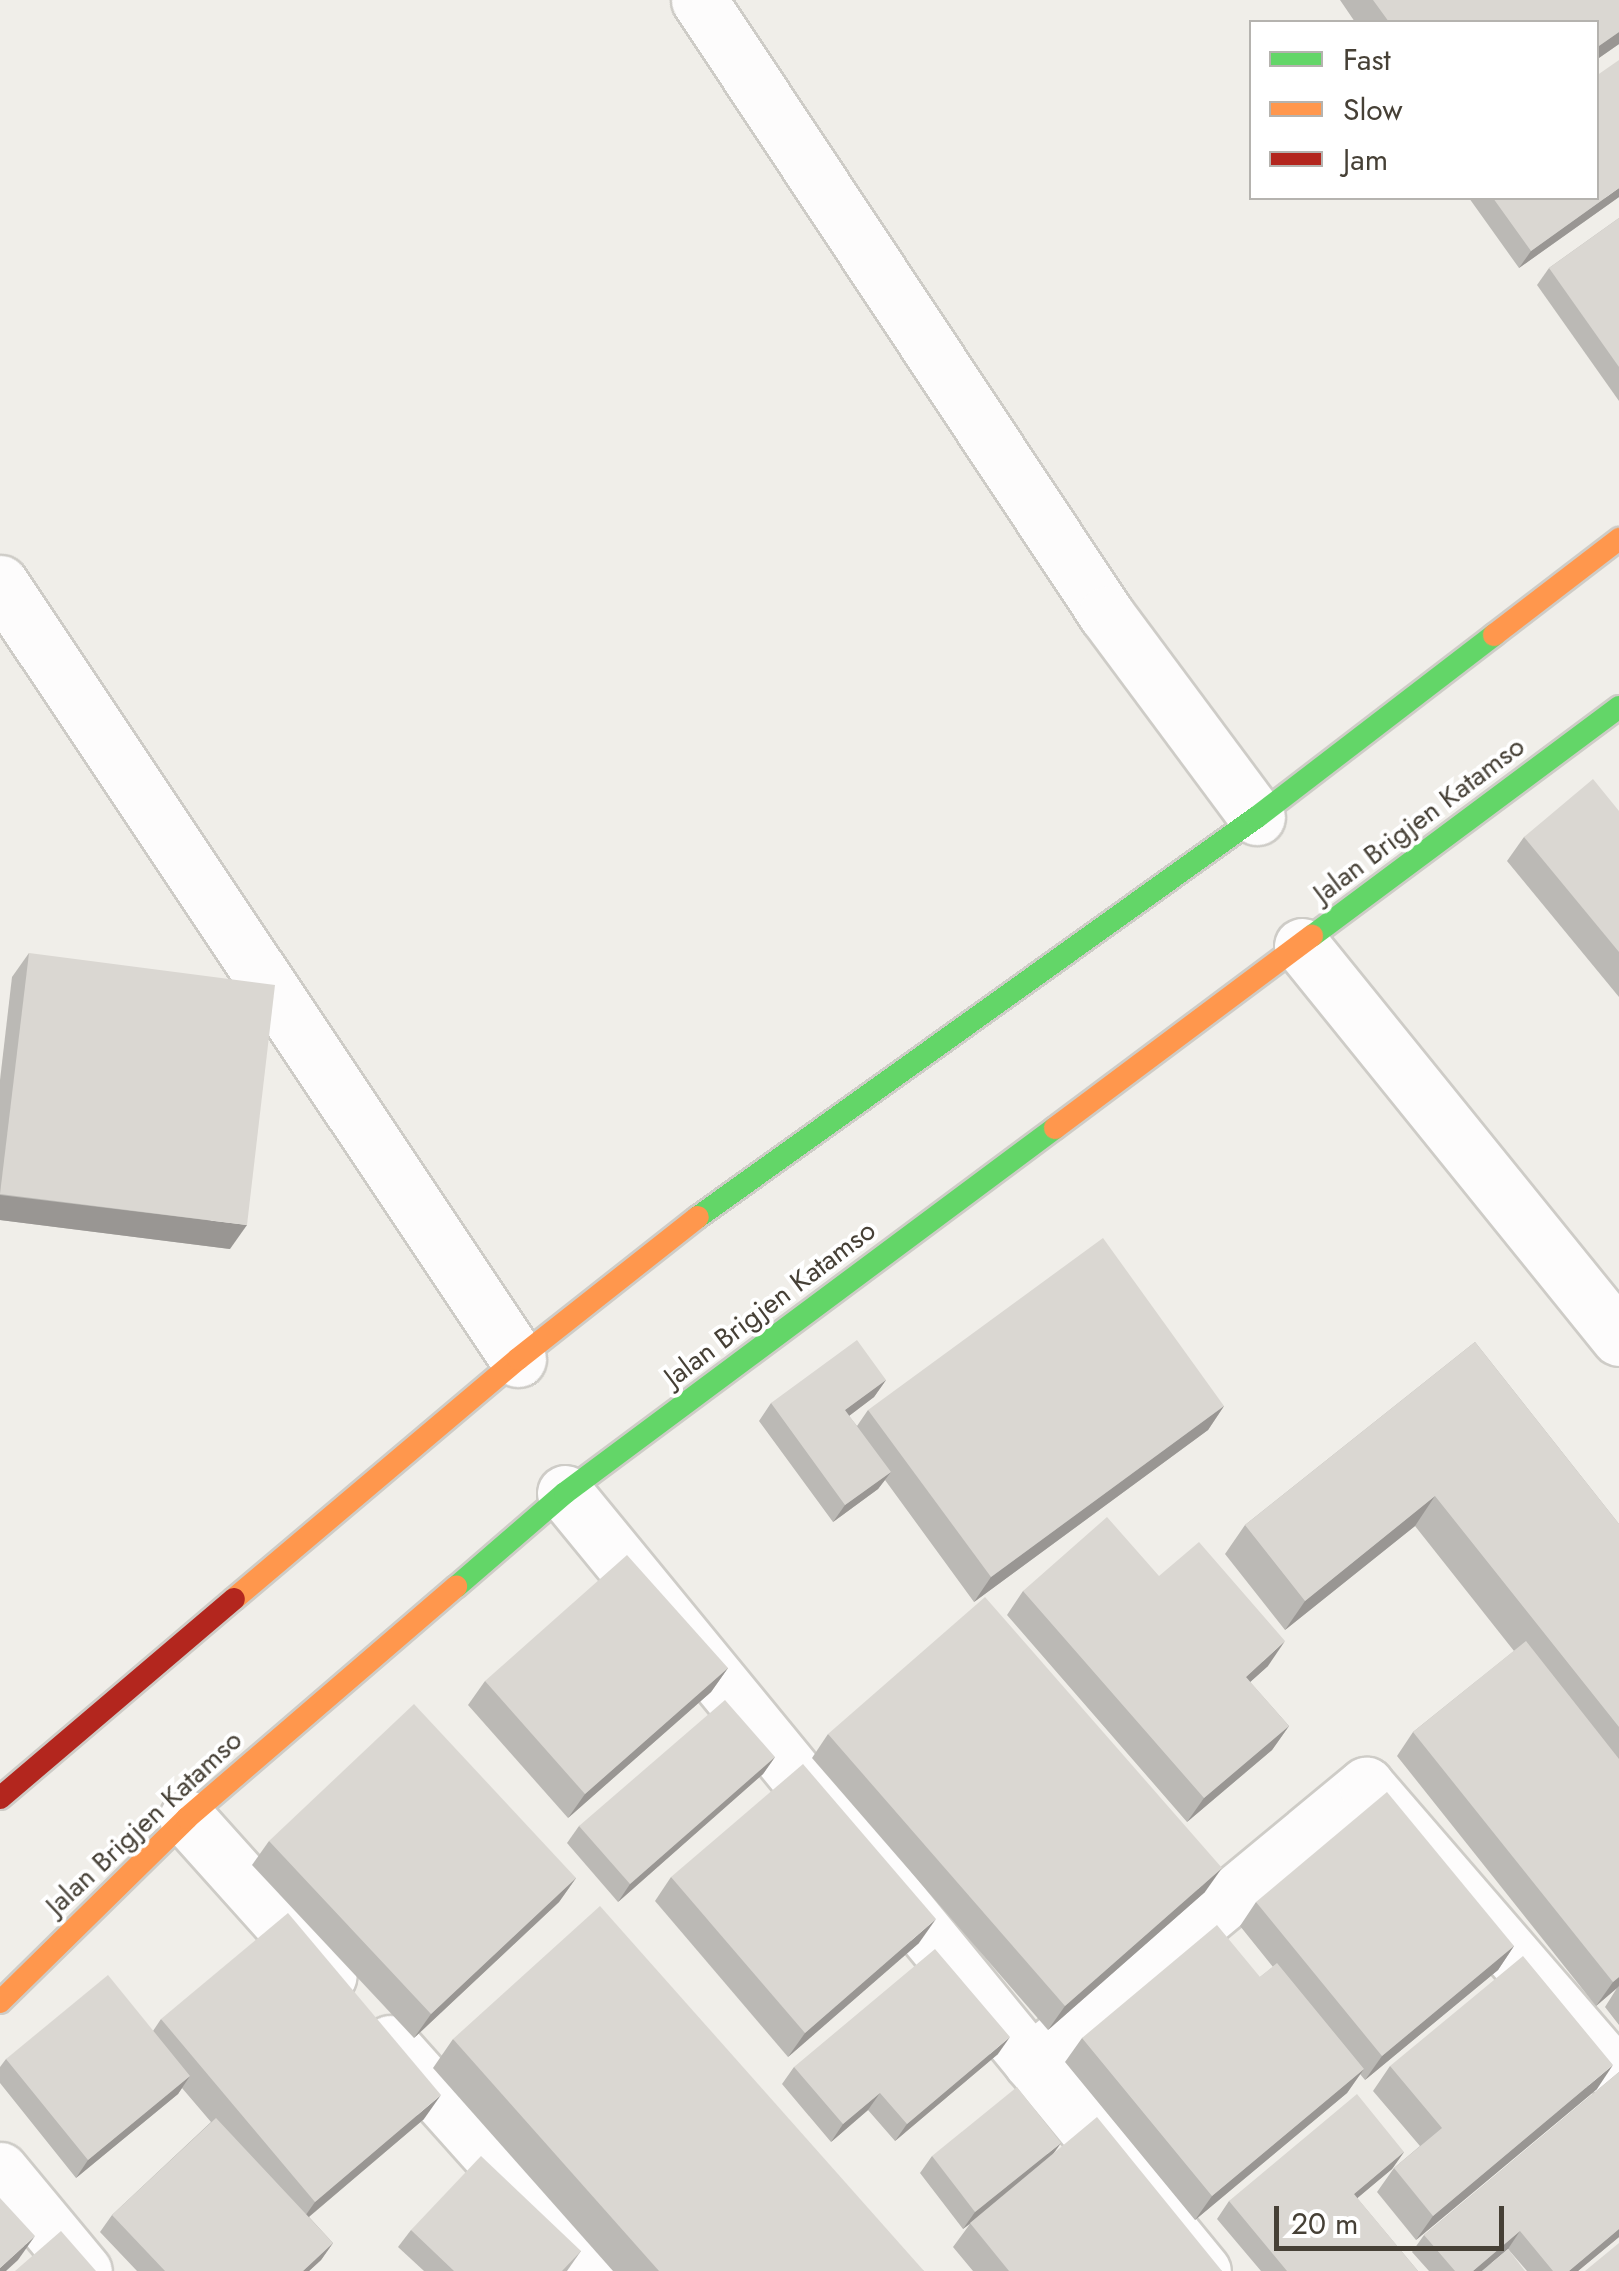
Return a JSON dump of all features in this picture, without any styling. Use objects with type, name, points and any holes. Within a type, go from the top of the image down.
[{"type":"main road","points":[[0,1798],[518,1358],[714,1204],[1257,816],[1619,539]]},
{"type":"main road","name":"Jalan Brigjen Katamso","points":[[0,2002],[187,1818],[565,1493],[1619,707]]},
{"type":"street","points":[[699,0],[1106,614],[1257,816]]},
{"type":"street","points":[[0,583],[268,978],[518,1358]]},
{"type":"street","points":[[1302,946],[1619,1338]]},
{"type":"street","points":[[565,1493],[1202,2271]]},
{"type":"street","points":[[1031,2062],[1366,1785],[1619,2078]]},
{"type":"street","points":[[187,1818],[594,2271]]},
{"type":"street","points":[[0,2170],[84,2271]]},
{"type":"building","points":[[1373,0],[1619,0],[1619,32],[1599,46],[1599,20],[1388,20]]},
{"type":"building","points":[[1619,60],[1619,188],[1531,251],[1494,200],[1599,200],[1599,74]]},
{"type":"building","points":[[1619,218],[1619,367],[1549,268]]},
{"type":"building","points":[[1593,779],[1619,811],[1619,952],[1524,837]]},
{"type":"building","points":[[29,953],[275,985],[247,1225],[0,1194]]},
{"type":"building","points":[[1103,1238],[1224,1406],[991,1577],[868,1410]]},
{"type":"building","points":[[857,1340],[886,1380],[845,1410],[891,1472],[845,1505],[771,1403]]},
{"type":"building","points":[[1475,1342],[1619,1524],[1619,1727],[1435,1496],[1305,1601],[1245,1525]]},
{"type":"building","points":[[1107,1517],[1159,1576],[1199,1542],[1285,1641],[1246,1677],[1289,1726],[1204,1798],[1023,1591]]},
{"type":"building","points":[[627,1555],[728,1668],[585,1794],[485,1681]]},
{"type":"building","points":[[985,1597],[1222,1868],[1065,2006],[828,1734]]},
{"type":"building","points":[[1526,1641],[1619,1759],[1619,1977],[1613,1982],[1413,1732]]},
{"type":"building","points":[[725,1700],[775,1757],[630,1884],[579,1826]]},
{"type":"building","points":[[414,1704],[576,1878],[431,2014],[269,1841]]},
{"type":"building","points":[[803,1764],[936,1919],[805,2033],[671,1877]]},
{"type":"building","points":[[1387,1792],[1514,1946],[1382,2056],[1256,1902]]},
{"type":"building","points":[[600,1906],[924,2271],[659,2271],[453,2039]]},
{"type":"building","points":[[288,1913],[441,2095],[315,2202],[161,2019]]},
{"type":"building","points":[[1217,1925],[1260,1977],[1277,1963],[1364,2069],[1212,2196],[1082,2038]]},
{"type":"building","points":[[935,1949],[1010,2037],[907,2124],[880,2093],[843,2124],[794,2067]]},
{"type":"building","points":[[1523,1956],[1613,2065],[1433,2216],[1394,2168],[1442,2128],[1390,2066]]},
{"type":"building","points":[[108,1975],[190,2076],[88,2160],[6,2059]]},
{"type":"building","points":[[1619,2072],[1619,2229],[1569,2271],[1553,2271],[1520,2231],[1473,2271],[1455,2271],[1424,2235]]},
{"type":"building","points":[[1017,2087],[1061,2143],[975,2212],[932,2156]]},
{"type":"building","points":[[1357,2094],[1404,2152],[1354,2194],[1418,2271],[1287,2271],[1229,2201]]},
{"type":"building","points":[[1097,2117],[1222,2271],[1009,2271],[970,2223]]},
{"type":"building","points":[[216,2118],[333,2243],[303,2271],[165,2271],[112,2215]]},
{"type":"building","points":[[481,2156],[581,2251],[562,2271],[454,2271],[411,2230]]},
{"type":"building","points":[[0,2198],[35,2236],[0,2268]]},
{"type":"building","points":[[61,2231],[96,2271],[15,2271]]},
{"type":"building","points":[[1619,2243],[1619,2271],[1585,2271]]},
{"type":"building","points":[[1508,2249],[1525,2271],[1482,2271]]},
{"type":"traffic: fast","points":[[698,1217],[1257,817],[1494,635]]},
{"type":"traffic: fast","points":[[1312,936],[1619,707]]},
{"type":"traffic: fast","points":[[456,1587],[565,1493],[1055,1128]]},
{"type":"traffic: slow","points":[[1494,635],[1619,539]]},
{"type":"traffic: slow","points":[[1055,1128],[1312,936]]},
{"type":"traffic: slow","points":[[234,1599],[518,1359],[698,1217]]},
{"type":"traffic: slow","points":[[0,2002],[187,1818],[456,1587]]},
{"type":"traffic: jam","points":[[0,1798],[234,1599]]}]
